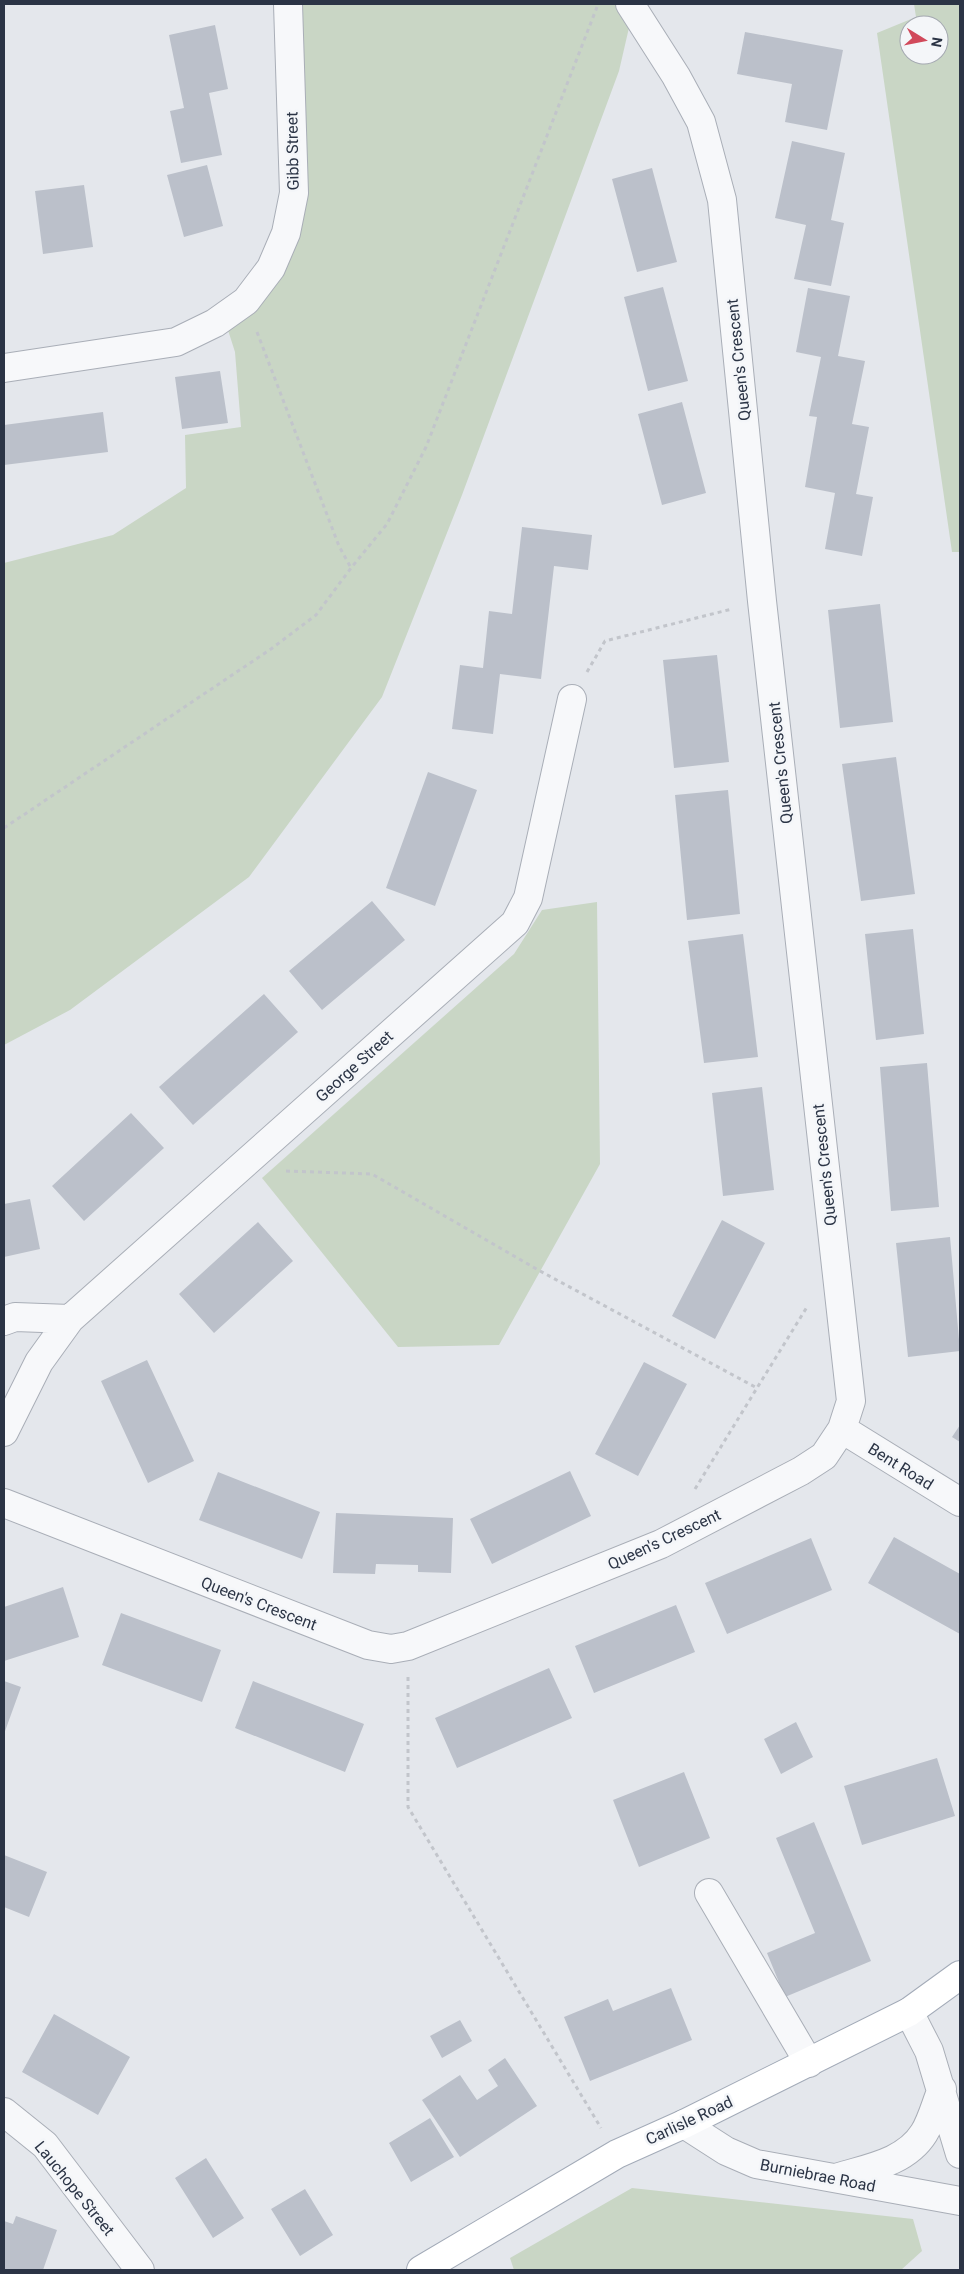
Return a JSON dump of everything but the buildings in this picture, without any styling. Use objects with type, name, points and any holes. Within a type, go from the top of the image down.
[{"type":"main road","name":"Carlisle Road","points":[[421,2270],[616,2154],[684,2124],[909,2012],[960,1975]]},
{"type":"street","name":"Gibb Street","points":[[4,368],[176,342],[215,323],[246,301],[271,268],[286,233],[294,193],[288,4]]},
{"type":"street","name":"Queen's Crescent","points":[[4,1502],[368,1645],[391,1649],[408,1646],[661,1544],[801,1471],[824,1456],[842,1429],[851,1400],[762,601],[722,200],[700,122],[637,8]]},
{"type":"street","name":"George Street","points":[[4,1432],[39,1362],[70,1319],[516,923],[528,898],[572,699]]},
{"type":"street","points":[[4,1321],[15,1317],[70,1319]]},
{"type":"street","name":"Bent Road","points":[[842,1429],[960,1502]]},
{"type":"street","points":[[710,1893],[809,2063]]},
{"type":"street","points":[[909,2012],[929,2052],[942,2089],[960,2154]]},
{"type":"street","points":[[832,2179],[882,2165],[901,2155],[924,2133],[942,2089]]},
{"type":"street","name":"Lauchope Street","points":[[4,2112],[46,2145],[140,2270]]},
{"type":"street","name":"Burniebrae Road","points":[[684,2124],[726,2151],[756,2164],[960,2201]]},
{"type":"path","points":[[4,828],[272,649],[316,615],[387,524],[426,447],[598,4]]},
{"type":"path","points":[[246,301],[339,546],[351,568]]},
{"type":"path","points":[[572,699],[605,641],[762,601]]},
{"type":"path","points":[[268,1143],[282,1171],[372,1174],[540,1271],[757,1388]]},
{"type":"path","points":[[691,1495],[809,1303]]},
{"type":"path","points":[[408,1646],[408,1807],[616,2154]]},
{"type":"green space","points":[[296,4],[621,4],[631,19],[619,71],[462,495],[382,697],[249,877],[70,1010],[4,1045],[4,563],[113,535],[186,488],[185,435],[241,427],[235,352],[227,327],[275,272]]},
{"type":"green space","points":[[914,4],[960,4],[960,552],[952,552],[877,33],[899,24],[899,65],[949,65],[949,15],[916,15]]},
{"type":"green space","points":[[597,902],[600,1164],[499,1345],[398,1347],[262,1178],[514,954],[542,910]]},
{"type":"green space","points":[[632,2188],[913,2219],[922,2251],[901,2270],[514,2270],[510,2258]]}]
